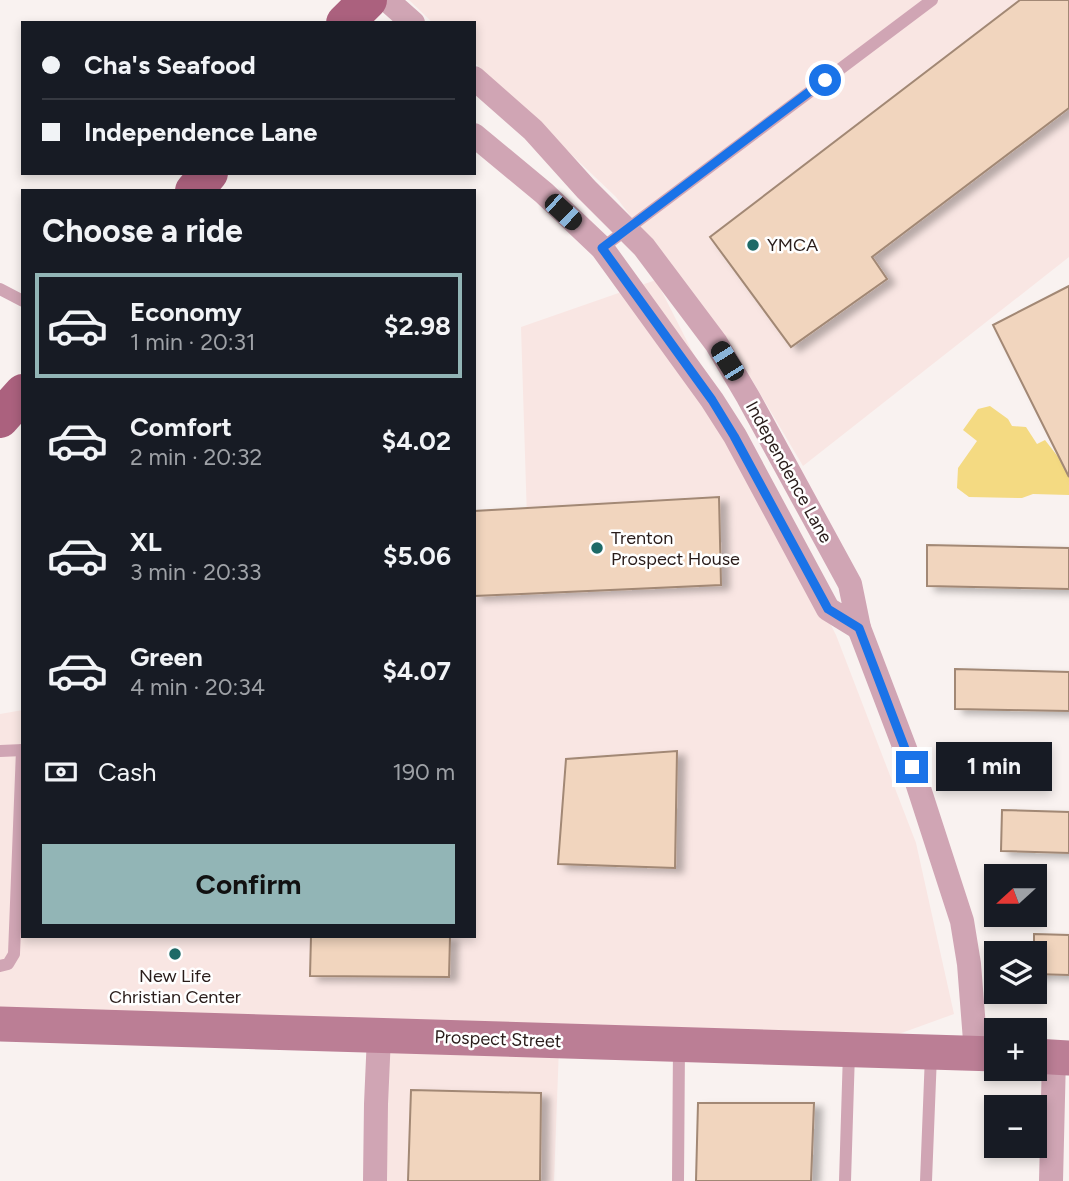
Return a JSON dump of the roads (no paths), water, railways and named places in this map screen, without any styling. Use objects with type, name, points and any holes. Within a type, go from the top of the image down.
[{"type":"main road","points":[[196,189],[207,175]]},
{"type":"main road","points":[[0,419],[21,395]]},
{"type":"street","points":[[387,0],[411,21]]},
{"type":"street","name":"Independence Lane","points":[[476,80],[533,130],[586,189],[644,247],[683,298],[716,343],[748,397],[850,584],[859,628],[912,767],[962,921],[984,1043]]},
{"type":"street","name":"Independence Lane","points":[[476,137],[544,193],[602,248],[712,400],[828,609],[859,628]]},
{"type":"street","name":"Prospect Street","points":[[0,1024],[984,1054]]},
{"type":"street","points":[[375,1181],[379,1036]]},
{"type":"street","points":[[1051,1181],[1060,1138],[1052,1057]]},
{"type":"lane","points":[[602,248],[932,0]]},
{"type":"lane","points":[[0,289],[21,300]]},
{"type":"lane","points":[[0,751],[21,750]]},
{"type":"lane","points":[[0,966],[8,964],[14,954],[21,776]]},
{"type":"lane","points":[[678,1181],[679,1044]]},
{"type":"lane","points":[[845,1181],[849,1049]]},
{"type":"lane","points":[[926,1181],[931,1051]]},
{"type":"place","name":"YMCA","points":[[753,245]]},
{"type":"place","name":"Trenton Prospect House","points":[[597,548]]},
{"type":"place","name":"New Life Christian Center","points":[[175,954]]}]
